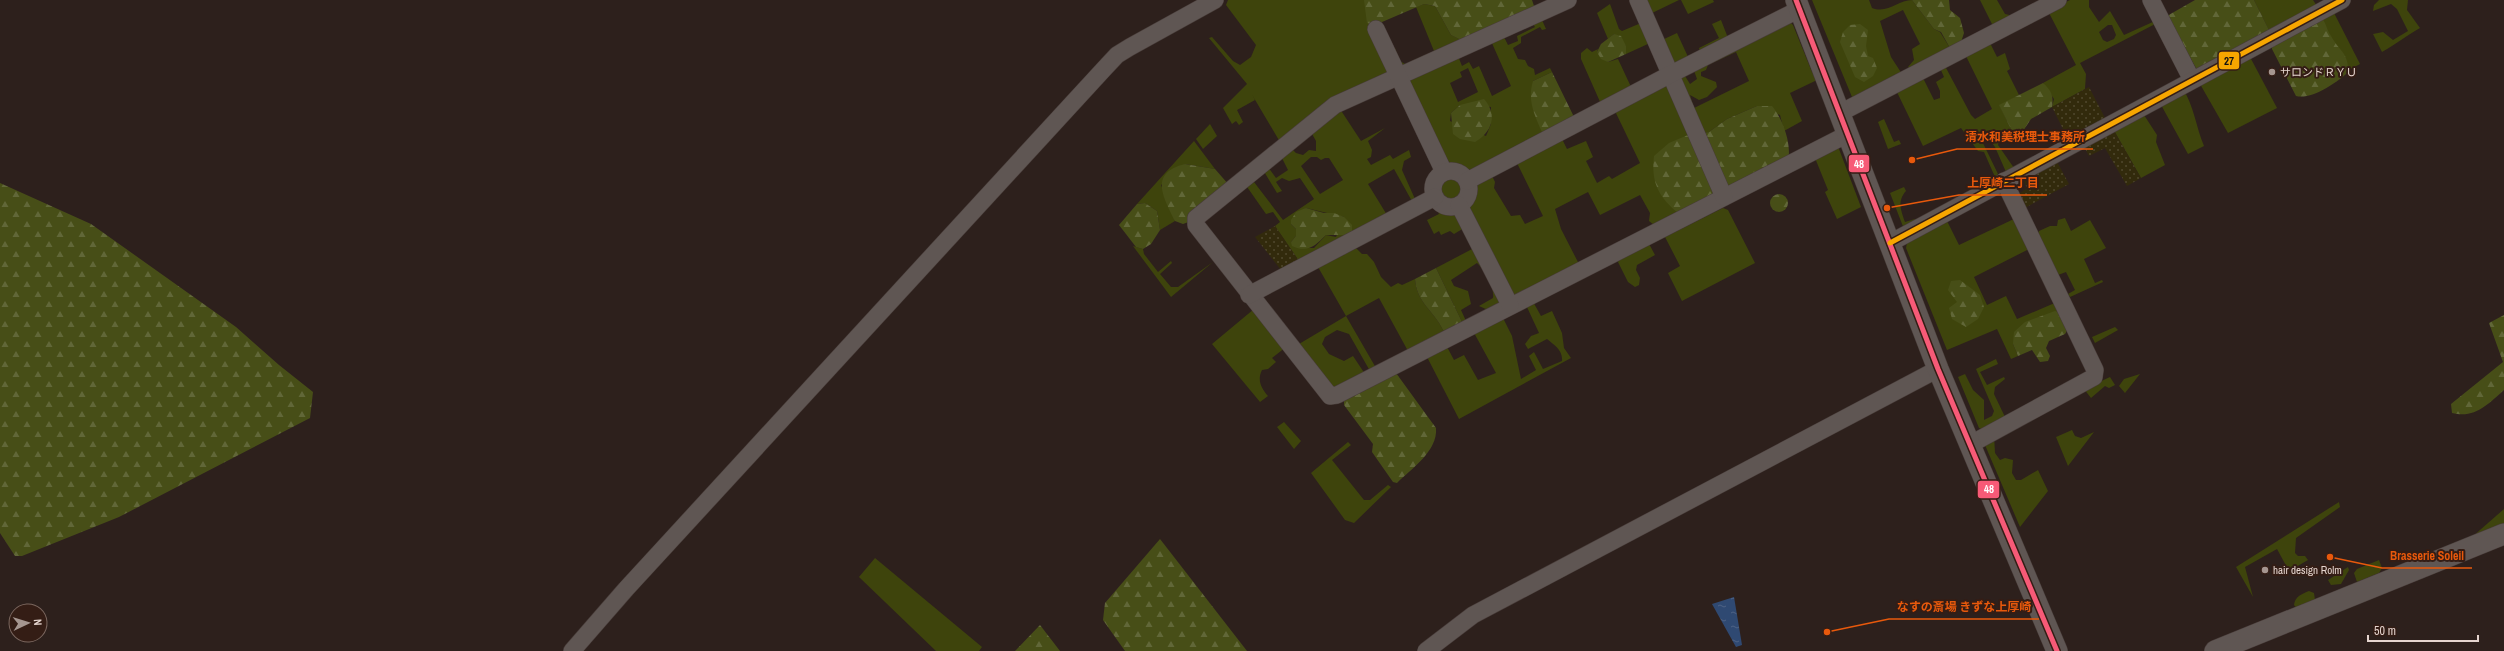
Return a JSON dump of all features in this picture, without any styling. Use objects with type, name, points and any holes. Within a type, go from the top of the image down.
[{"type":"street","points":[[572,651],[637,578],[1112,60],[1130,47],[1215,0]]},
{"type":"street","points":[[1568,0],[1335,105],[1196,218],[1196,226],[1330,396],[1344,391],[1848,134]]},
{"type":"street","points":[[1638,0],[1724,197]]},
{"type":"street","points":[[1840,113],[2058,0]]},
{"type":"street","points":[[2151,0],[2192,80]]},
{"type":"street","points":[[1890,243],[2342,0]]},
{"type":"street","points":[[1467,181],[1798,5],[1938,369],[1971,444],[2057,651]]},
{"type":"street","points":[[1376,29],[1397,76],[1444,172]]},
{"type":"street","points":[[1444,172],[1458,172],[1467,181],[1469,186],[1467,197],[1459,205],[1443,205],[1435,197],[1434,184],[1436,179],[1444,172]]},
{"type":"street","points":[[1971,444],[2094,377],[2095,370],[2004,181]]},
{"type":"street","points":[[1249,295],[1435,197]]},
{"type":"street","points":[[1459,205],[1510,306]]},
{"type":"street","points":[[1426,651],[1473,615],[1938,369]]},
{"type":"street","points":[[2215,651],[2504,534]]},
{"type":"green space","points":[[1228,0],[1366,0],[1389,71],[1280,142],[1251,93],[1255,100],[1237,110],[1243,122],[1239,125],[1236,121],[1232,124],[1223,108],[1247,84],[1209,38],[1212,37],[1233,61],[1240,65],[1251,57],[1256,45],[1226,5]]},
{"type":"green space","points":[[1364,0],[1532,0],[1534,6],[1533,11],[1463,41],[1451,35],[1435,6],[1424,4],[1375,25],[1367,23]]},
{"type":"green space","points":[[1644,0],[1679,0],[1650,14]]},
{"type":"green space","points":[[1681,0],[1713,0],[1714,2],[1688,14]]},
{"type":"green space","points":[[1812,0],[1869,0],[1872,8],[1883,9],[1912,0],[1934,29],[1940,32],[1950,48],[1911,70],[1908,67],[1914,60],[1912,49],[1920,44],[1903,10],[1880,21],[1891,57],[1902,74],[1856,98],[1852,97]]},
{"type":"green space","points":[[1912,0],[1949,0],[1950,10],[1960,18],[1964,33],[1961,42],[1950,48],[1941,32],[1934,29]]},
{"type":"green space","points":[[1980,0],[1997,0],[2005,14],[2014,16],[1993,26]]},
{"type":"green space","points":[[2070,0],[2089,0],[2089,7],[2099,22],[2110,11],[2124,35],[2155,21],[2159,22],[2080,63],[2086,74],[2085,89],[2052,107],[2054,99],[2043,83],[2076,65],[2048,11]],"holes":[[[2108,25],[2112,25],[2116,35],[2114,39],[2107,42],[2103,40],[2099,32]]]},
{"type":"green space","points":[[2195,0],[2254,0],[2270,32],[2201,68],[2196,68],[2167,16]]},
{"type":"green space","points":[[2254,0],[2313,0],[2317,6],[2270,32]]},
{"type":"green space","points":[[2379,0],[2408,0],[2407,10],[2420,28],[2382,52],[2373,34],[2383,32],[2393,40],[2408,31],[2397,9],[2391,4],[2373,11],[2374,5]]},
{"type":"green space","points":[[1424,4],[1435,6],[1451,35],[1463,41],[1405,68],[1391,49],[1395,48],[1400,61],[1405,64],[1434,51],[1416,7]]},
{"type":"green space","points":[[1610,4],[1619,29],[1622,31],[1641,23],[1650,43],[1626,54],[1626,46],[1614,34],[1608,39],[1597,13]]},
{"type":"green space","points":[[2332,9],[2360,64],[2345,72],[2316,17]]},
{"type":"green space","points":[[2321,17],[2329,33],[2347,60],[2348,72],[2324,90],[2302,97],[2296,96],[2272,49],[2272,40]]},
{"type":"green space","points":[[1542,20],[1546,29],[1542,30],[1540,27],[1521,37],[1521,43],[1513,48],[1518,59],[1525,60],[1528,66],[1534,69],[1535,75],[1550,68],[1552,72],[1533,81],[1543,134],[1477,168],[1463,171],[1450,165],[1408,78],[1458,56],[1462,66],[1469,62],[1473,69],[1479,66],[1492,96],[1511,86],[1491,41],[1503,35],[1508,45],[1518,41],[1517,36],[1535,27],[1533,24]],"holes":[[[1468,68],[1478,92],[1458,102],[1450,83],[1462,77],[1460,72]],[[1460,105],[1491,107],[1491,124],[1486,136],[1450,121],[1451,113]]]},
{"type":"green space","points":[[1721,20],[1728,38],[1700,52],[1699,48],[1719,38],[1712,24]]},
{"type":"green space","points":[[1790,22],[1793,25],[1812,72],[1816,77],[1815,81],[1790,93],[1802,121],[1784,131],[1780,115],[1757,106],[1727,119],[1709,132],[1701,133],[1679,81],[1685,76],[1690,84],[1697,79],[1693,68]],"holes":[[[1736,52],[1749,81],[1694,108],[1690,95],[1699,100],[1707,97],[1717,87],[1716,82],[1701,76],[1701,72],[1706,70],[1708,65]]]},
{"type":"green space","points":[[1860,24],[1868,30],[1866,46],[1868,56],[1873,58],[1877,68],[1873,76],[1864,82],[1855,77],[1840,42],[1843,32],[1850,25]]},
{"type":"green space","points":[[1677,33],[1689,59],[1671,64],[1662,40]]},
{"type":"green space","points":[[1614,34],[1621,36],[1626,46],[1626,54],[1608,62],[1601,59],[1597,52],[1601,44]]},
{"type":"green space","points":[[1989,41],[1997,57],[2005,53],[2010,69],[2007,71],[2019,95],[2000,106],[2013,133],[1999,141],[1998,145],[2014,168],[2006,172],[1995,147],[1987,136],[1981,139],[1998,174],[1995,177],[1984,152],[1978,151],[1961,128],[1923,146],[1896,90],[1919,78],[1924,80],[1934,100],[1940,98],[1940,91],[1936,82],[1944,77],[1940,68],[1945,66],[1971,115],[1975,119],[1992,109],[1965,54]]},
{"type":"green space","points":[[1587,48],[1592,52],[1598,49],[1597,52],[1608,62],[1618,59],[1632,89],[1601,104],[1581,59],[1581,53]]},
{"type":"green space","points":[[2250,57],[2277,108],[2228,133],[2200,84]]},
{"type":"green space","points":[[1552,72],[1575,119],[1543,134],[1531,102],[1531,88],[1533,81]]},
{"type":"green space","points":[[1668,83],[1691,134],[1678,213],[1654,225],[1649,221],[1650,213],[1640,195],[1600,215],[1588,192],[1555,209],[1561,229],[1579,264],[1511,298],[1470,208],[1472,197],[1476,188],[1482,180],[1491,174],[1495,182],[1494,188],[1511,216],[1520,215],[1525,224],[1543,216],[1517,163],[1562,139],[1567,149],[1586,141],[1593,157],[1586,161],[1597,183],[1609,176],[1612,179],[1640,163],[1614,109]]},
{"type":"green space","points":[[2043,83],[2051,94],[2053,100],[2052,107],[2031,119],[2023,131],[2013,133],[1999,105]]},
{"type":"green space","points":[[2183,89],[2190,102],[2204,146],[2188,154],[2160,103]]},
{"type":"green space","points":[[1484,99],[1491,111],[1492,117],[1486,133],[1475,142],[1460,139],[1453,134],[1451,113],[1460,105]]},
{"type":"green space","points":[[1757,106],[1772,106],[1780,118],[1788,140],[1788,161],[1678,213],[1665,201],[1657,188],[1653,165],[1654,156],[1669,143],[1688,135],[1709,132],[1727,119]]},
{"type":"green space","points":[[1340,109],[1361,141],[1385,128],[1368,141],[1372,150],[1371,157],[1367,159],[1371,165],[1390,155],[1393,159],[1409,150],[1411,157],[1404,161],[1402,170],[1415,199],[1419,196],[1422,197],[1413,203],[1394,169],[1368,184],[1387,215],[1299,261],[1275,226],[1280,222],[1273,212],[1266,214],[1245,184],[1250,181],[1254,182],[1283,220],[1314,199],[1300,178],[1289,181],[1282,178],[1276,182],[1282,191],[1277,193],[1263,170],[1268,167],[1276,178],[1288,170],[1281,156],[1291,148],[1296,153],[1303,155],[1309,150],[1316,151],[1316,141],[1311,132]],"holes":[[[1311,157],[1317,157],[1321,160],[1329,158],[1343,180],[1320,194],[1301,166]],[[1306,208],[1344,217],[1336,237],[1326,235],[1314,248],[1298,248],[1291,242],[1296,236],[1296,229],[1291,224]]]},
{"type":"green space","points":[[2144,115],[2157,135],[2156,142],[2165,165],[2141,178],[2112,127]]},
{"type":"green space","points":[[1884,119],[1894,142],[1899,140],[1901,144],[1888,149],[1878,122]]},
{"type":"green space","points":[[1210,124],[1217,136],[1203,149],[1196,139]]},
{"type":"green space","points":[[1194,141],[1215,169],[1185,164],[1161,185],[1175,221],[1160,230],[1157,211],[1145,203],[1137,204]]},
{"type":"green space","points":[[1834,148],[1839,149],[1861,207],[1837,219],[1825,192],[1828,190],[1815,158]]},
{"type":"green space","points":[[1185,164],[1215,169],[1229,185],[1202,217],[1183,224],[1175,221],[1166,203],[1162,186],[1163,179],[1167,173],[1174,168]]},
{"type":"green space","points":[[1448,175],[1457,176],[1465,186],[1461,198],[1454,202],[1442,198],[1438,190],[1440,181]]},
{"type":"green space","points":[[0,183],[91,224],[236,327],[279,365],[313,392],[310,418],[119,517],[22,556],[15,556],[0,533]]},
{"type":"green space","points":[[1904,187],[1906,191],[1901,198],[1901,206],[1905,222],[1915,219],[1918,221],[1904,229],[1890,193]]},
{"type":"green space","points":[[1779,194],[1785,197],[1788,203],[1785,209],[1779,212],[1773,209],[1770,203],[1773,197]]},
{"type":"green space","points":[[1145,203],[1157,211],[1160,230],[1151,244],[1143,249],[1136,247],[1119,225],[1137,204]]},
{"type":"green space","points":[[1306,208],[1324,213],[1334,213],[1344,217],[1352,225],[1352,231],[1345,235],[1326,235],[1315,245],[1303,249],[1292,246],[1291,242],[1296,236],[1296,229],[1291,224],[1291,220],[1296,212]]},
{"type":"green space","points":[[1723,208],[1728,210],[1755,263],[1682,301],[1668,273],[1680,266],[1665,237]]},
{"type":"green space","points":[[1445,209],[1459,217],[1464,228],[1454,234],[1450,231],[1441,235],[1439,231],[1434,234],[1427,220],[1439,214],[1437,210]]},
{"type":"green space","points":[[2016,218],[2031,248],[1974,277],[1987,305],[2006,296],[2017,319],[2057,302],[2062,314],[2013,344],[2018,356],[2011,359],[1997,329],[1947,350],[1906,248],[1907,243],[1946,219],[1959,245]]},
{"type":"green space","points":[[2065,218],[2071,231],[2090,220],[2106,248],[2084,259],[2095,283],[2102,280],[2103,282],[2070,297],[2068,294],[2075,290],[2066,272],[2058,275],[2038,234],[2039,231],[2050,226],[2057,226],[2058,220]]},
{"type":"green space","points":[[1648,242],[1655,255],[1637,265],[1636,270],[1640,278],[1639,285],[1635,287],[1628,282],[1618,262],[1622,255]]},
{"type":"green space","points":[[1133,246],[1143,249],[1144,254],[1158,272],[1171,261],[1172,263],[1160,274],[1171,287],[1178,287],[1213,262],[1171,297]]},
{"type":"green space","points":[[1355,247],[1362,254],[1367,254],[1374,262],[1381,277],[1391,287],[1398,283],[1402,285],[1415,279],[1416,288],[1422,301],[1443,330],[1447,331],[1408,351],[1379,298],[1346,316],[1318,267]]},
{"type":"green space","points":[[1474,248],[1501,300],[1499,305],[1488,310],[1479,306],[1493,298],[1493,294],[1488,279],[1477,263],[1451,280],[1454,286],[1468,291],[1471,304],[1461,310],[1466,321],[1463,324],[1436,268]]},
{"type":"green space","points":[[1436,268],[1463,324],[1447,331],[1443,330],[1422,301],[1416,288],[1415,279]]},
{"type":"green space","points":[[1960,280],[1980,295],[1984,307],[1978,319],[1966,327],[1952,319],[1949,308],[1957,302],[1948,290],[1951,281]]},
{"type":"green space","points":[[1532,300],[1541,316],[1552,311],[1562,333],[1564,348],[1571,358],[1459,419],[1426,355],[1446,345],[1454,360],[1464,355],[1478,380],[1496,373],[1473,331],[1502,316],[1512,336],[1521,379],[1536,370],[1529,356],[1534,352],[1543,369],[1562,361],[1560,351],[1547,339],[1528,349],[1525,344],[1531,336],[1539,333],[1526,305]]},
{"type":"green space","points":[[1254,309],[1286,347],[1272,358],[1276,362],[1268,369],[1262,370],[1260,384],[1268,396],[1260,402],[1212,344]]},
{"type":"green space","points":[[2055,311],[2062,314],[2068,329],[2065,334],[2049,341],[2046,348],[2050,356],[2048,361],[2040,362],[2032,350],[2018,356],[2013,344],[2014,332],[2025,322]]},
{"type":"green space","points":[[2504,315],[2504,390],[2481,409],[2468,414],[2452,413],[2451,404],[2503,362],[2489,323]]},
{"type":"green space","points":[[1346,316],[1376,368],[1370,371],[1349,334],[1337,330],[1325,337],[1322,344],[1329,354],[1344,361],[1353,356],[1365,374],[1332,389],[1299,344]]},
{"type":"green space","points":[[2115,327],[2118,330],[2095,343],[2092,337]]},
{"type":"green space","points":[[1996,359],[1998,364],[1980,372],[1987,385],[2004,377],[2005,379],[1995,387],[1994,394],[2005,417],[1984,430],[1979,428],[1958,377],[1965,374],[1973,390],[1984,400],[1984,420],[1992,416],[1994,411],[1976,369]]},
{"type":"green space","points":[[1396,373],[1436,428],[1433,444],[1428,452],[1416,466],[1397,483],[1393,482],[1372,452],[1373,444],[1344,405],[1344,400]]},
{"type":"green space","points":[[2140,374],[2125,393],[2119,386],[2124,379]]},
{"type":"green space","points":[[2110,377],[2115,385],[2109,388],[2105,386],[2091,398],[2084,389]]},
{"type":"green space","points":[[1284,422],[1301,441],[1294,449],[1277,427]]},
{"type":"green space","points":[[2072,430],[2075,436],[2081,438],[2094,432],[2068,466],[2056,437]]},
{"type":"green space","points":[[1994,435],[1995,453],[2000,460],[2005,458],[2013,460],[2012,473],[2016,480],[2021,480],[2038,470],[2048,491],[2020,527],[1985,445]]},
{"type":"green space","points":[[1348,442],[1351,445],[1332,460],[1364,500],[1370,500],[1388,485],[1391,487],[1354,523],[1345,520],[1311,473]]},
{"type":"green space","points":[[2339,502],[2340,507],[2296,538],[2295,553],[2298,556],[2305,556],[2308,560],[2289,571],[2277,549],[2245,567],[2253,597],[2236,567]]},
{"type":"green space","points":[[2504,509],[2504,524],[2472,537]]},
{"type":"green space","points":[[1160,539],[1247,651],[1125,651],[1103,620],[1105,603]]},
{"type":"green space","points":[[875,558],[982,647],[979,651],[936,651],[859,577]]},
{"type":"green space","points":[[2379,560],[2382,568],[2379,573],[2357,582],[2354,573],[2357,569]]},
{"type":"green space","points":[[2348,567],[2349,570],[2341,584],[2331,585],[2328,580]]},
{"type":"green space","points":[[2309,591],[2314,593],[2315,600],[2298,610],[2294,605],[2296,599]]},
{"type":"green space","points":[[1040,625],[1060,651],[1015,651]]},
{"type":"sand","points":[[2089,87],[2105,118],[2067,137],[2052,107]]},
{"type":"sand","points":[[2112,127],[2141,178],[2127,186],[2105,148],[2089,156],[2082,143]]},
{"type":"sand","points":[[2055,158],[2069,184],[2023,209],[2016,196],[2027,188],[2021,175]]},
{"type":"sand","points":[[1275,226],[1299,261],[1281,270],[1255,237]]},
{"type":"water","points":[[1734,597],[1742,645],[1736,647],[1712,604]]},
{"type":"transit line","name":"48","points":[[1796,0],[1938,369],[2057,651]]},
{"type":"transit line","name":"27","points":[[1890,243],[2342,0]]},
{"type":"place","name":"サロンドＲＹＵ","points":[[2272,72]]},
{"type":"place","name":"清水和美税理士事務所","points":[[1912,160]]},
{"type":"place","name":"上厚崎二丁目","points":[[1887,208]]},
{"type":"place","name":"Brasserie Soleil","points":[[2330,557]]},
{"type":"place","name":"hair design Rolm","points":[[2265,570]]},
{"type":"place","name":"なすの斎場 きずな上厚崎","points":[[1827,632]]}]
